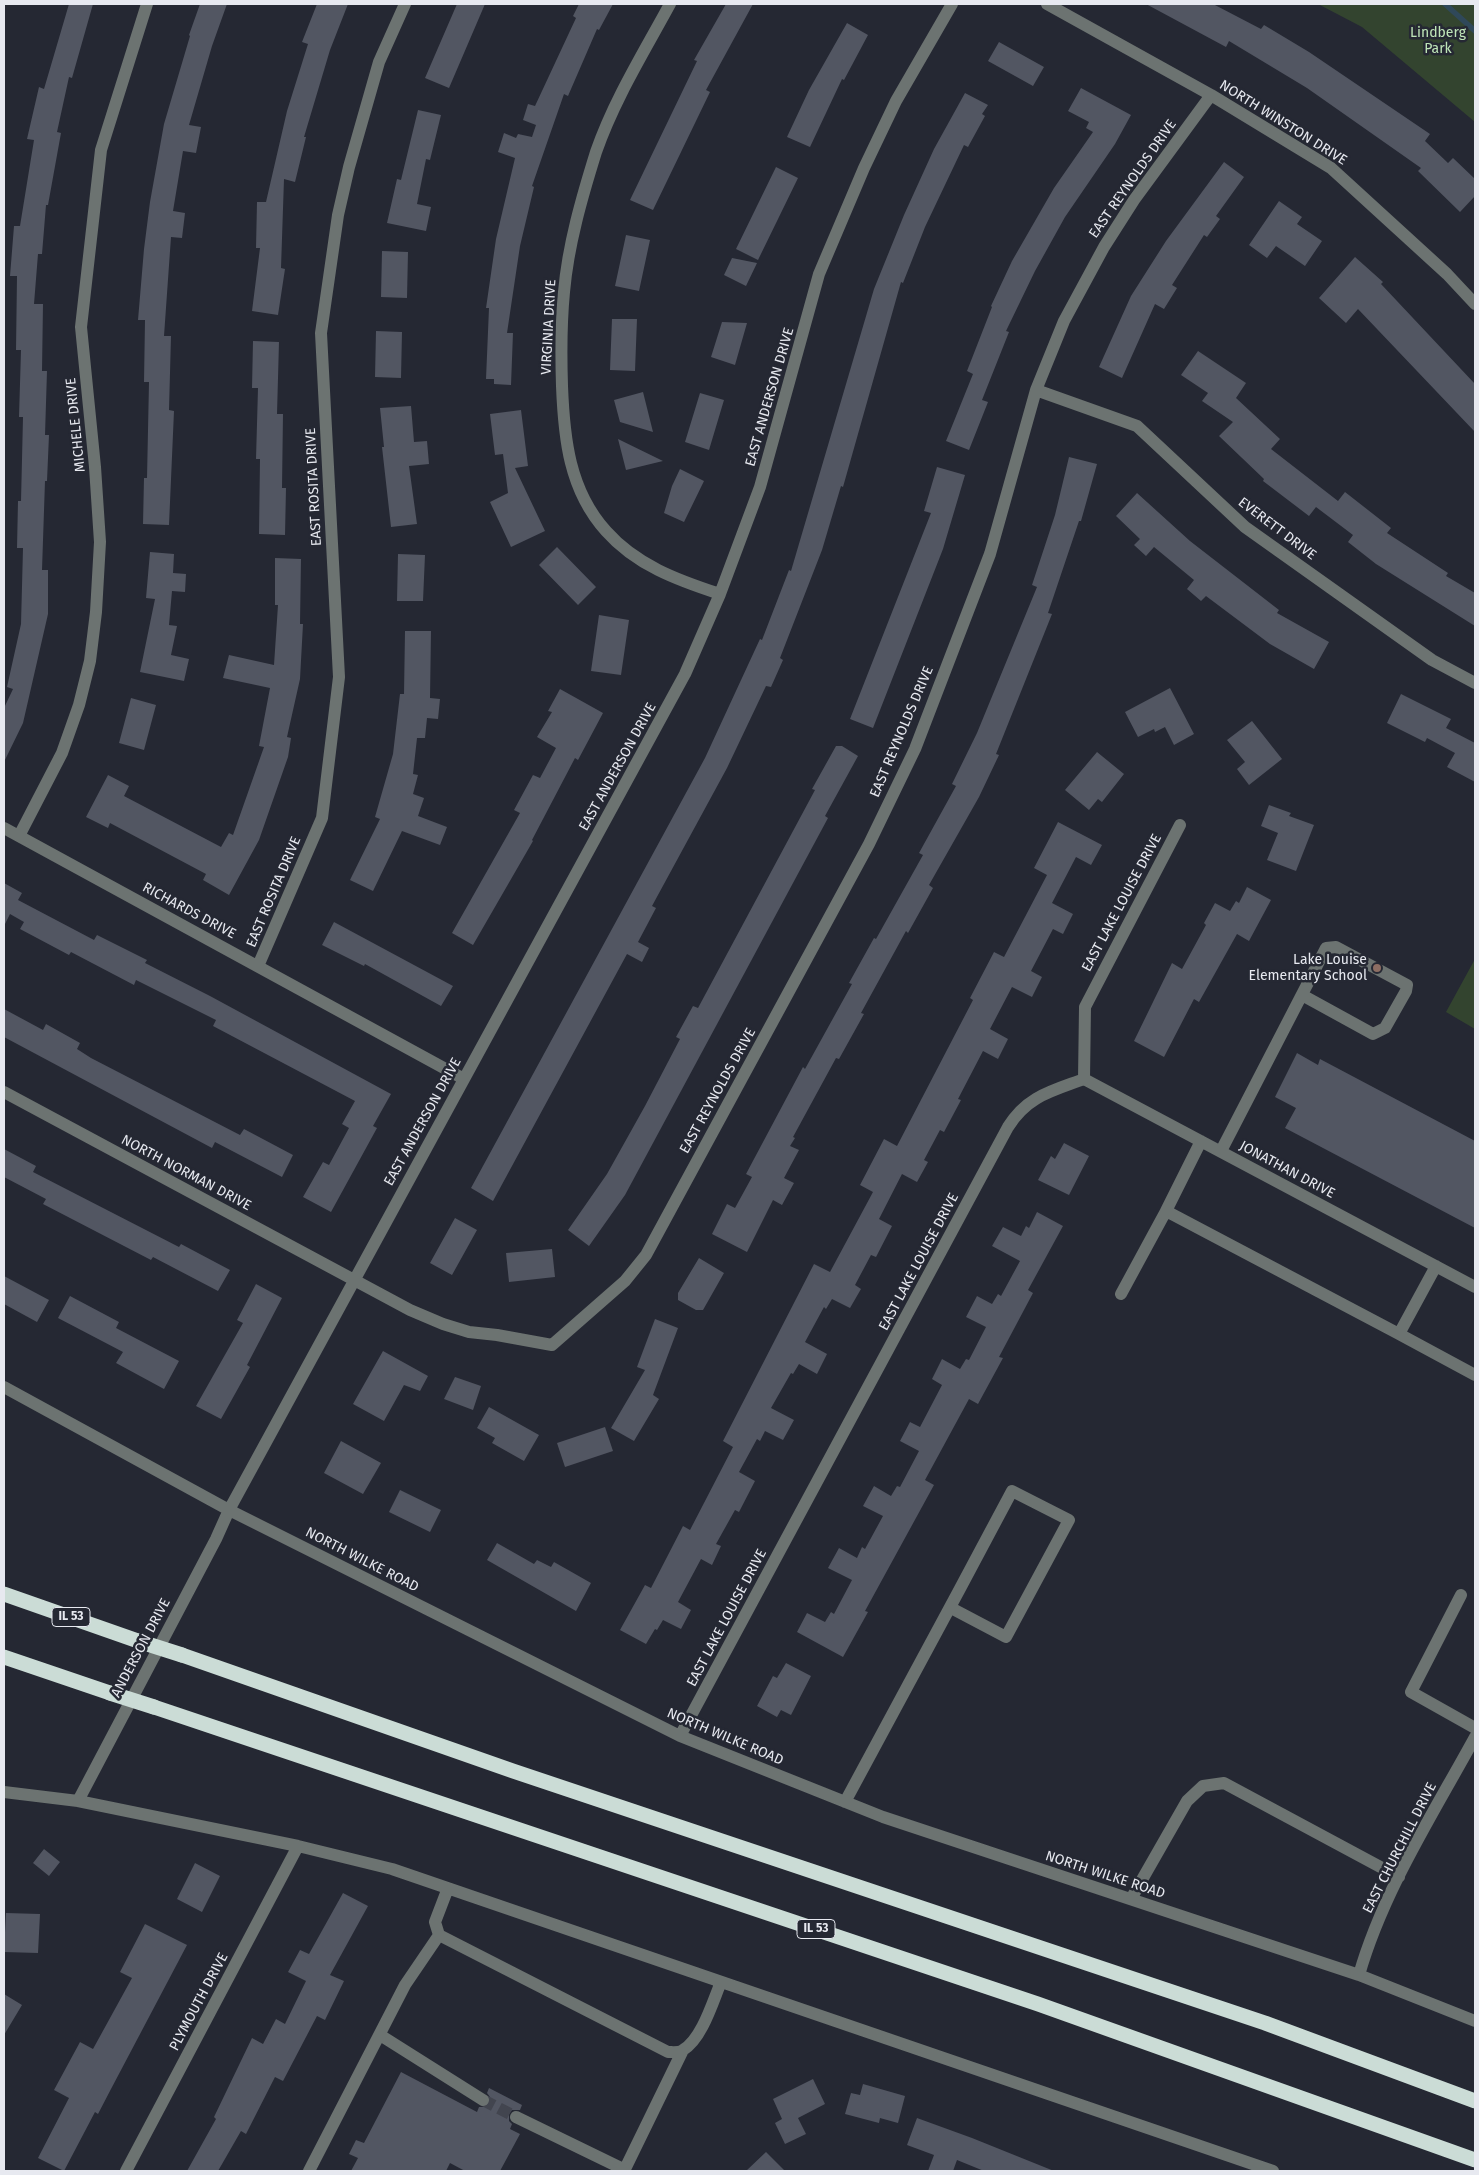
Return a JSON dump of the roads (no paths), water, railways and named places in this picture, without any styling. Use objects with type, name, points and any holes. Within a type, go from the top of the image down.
[{"type":"highway","name":"IL 53","points":[[4,1594],[522,1774],[1265,2023],[1475,2101]]},
{"type":"highway","name":"IL 53","points":[[4,1657],[1038,2004],[1475,2160]]},
{"type":"street","name":"MICHELE DRIVE","points":[[19,836],[62,753],[79,704],[90,661],[96,612],[100,542],[95,468],[81,327],[101,150],[147,4]]},
{"type":"street","name":"EAST ROSITA DRIVE","points":[[258,966],[322,818],[339,677],[322,334],[338,215],[349,167],[379,62],[405,4]]},
{"type":"street","name":"VIRGINIA DRIVE","points":[[670,4],[612,115],[596,152],[575,228],[564,291],[561,348],[566,448],[571,469],[588,506],[605,530],[624,549],[662,573],[720,594]]},
{"type":"street","name":"EAST ANDERSON DRIVE","points":[[229,1510],[668,706],[701,640],[760,487],[819,274],[864,168],[892,109],[952,4]]},
{"type":"street","name":"NORTH WINSTON DRIVE","points":[[1047,4],[1211,95],[1331,168],[1418,247],[1475,304]]},
{"type":"street","name":"EAST REYNOLDS DRIVE","points":[[552,1345],[625,1281],[646,1255],[869,844],[915,749],[990,554],[1036,390],[1064,321],[1104,247],[1134,200],[1211,95]]},
{"type":"street","name":"EVERETT DRIVE","points":[[1036,390],[1137,426],[1245,527],[1432,660],[1475,683]]},
{"type":"street","name":"EAST LAKE LOUISE DRIVE","points":[[680,1736],[1011,1122],[1023,1107],[1036,1097],[1084,1079],[1085,1007],[1180,825]]},
{"type":"street","name":"RICHARDS DRIVE","points":[[4,828],[464,1079]]},
{"type":"street","points":[[1221,1152],[1326,948],[1330,946],[1336,947],[1407,986],[1386,1028],[1373,1034],[1302,995]]},
{"type":"street","name":"JONATHAN DRIVE","points":[[1084,1079],[1475,1287]]},
{"type":"street","name":"NORTH NORMAN DRIVE","points":[[4,1092],[410,1310],[443,1324],[470,1332],[552,1345]]},
{"type":"street","points":[[1121,1294],[1201,1141]]},
{"type":"street","points":[[1166,1211],[1475,1375]]},
{"type":"street","points":[[1399,1334],[1436,1266]]},
{"type":"street","name":"NORTH WILKE ROAD","points":[[4,1388],[229,1510],[680,1736],[883,1817],[1359,1976],[1475,2021]]},
{"type":"street","points":[[845,1802],[951,1608],[1012,1491],[1069,1520],[1006,1637],[951,1608]]},
{"type":"street","name":"ANDERSON DRIVE","points":[[78,1800],[216,1539],[229,1510]]},
{"type":"street","points":[[1461,1596],[1411,1692],[1475,1728]]},
{"type":"street","name":"EAST CHURCHILL DRIVE","points":[[1359,1976],[1368,1945],[1399,1876],[1475,1737]]},
{"type":"street","points":[[1131,1899],[1187,1801],[1203,1786],[1224,1783],[1399,1876]]},
{"type":"street","points":[[4,1792],[78,1800],[298,1846],[392,1869],[1273,2171]]},
{"type":"street","name":"PLYMOUTH DRIVE","points":[[126,2171],[298,1846]]},
{"type":"street","points":[[448,1888],[435,1922],[439,1935],[668,2052],[682,2052]]},
{"type":"street","points":[[309,2171],[405,1985],[439,1935]]},
{"type":"street","points":[[516,2118],[624,2171],[682,2052],[692,2044],[703,2025],[721,1982]]},
{"type":"street","points":[[380,2035],[483,2100]]},
{"type":"waterway","points":[[1445,4],[1475,31]]},
{"type":"tunnel","points":[[483,2100],[516,2117]]},
{"type":"place","name":"Lake Louise Elementary School","points":[[1377,968]]},
{"type":"park label","name":"Lindberg Park","points":[[1438,42]]}]
